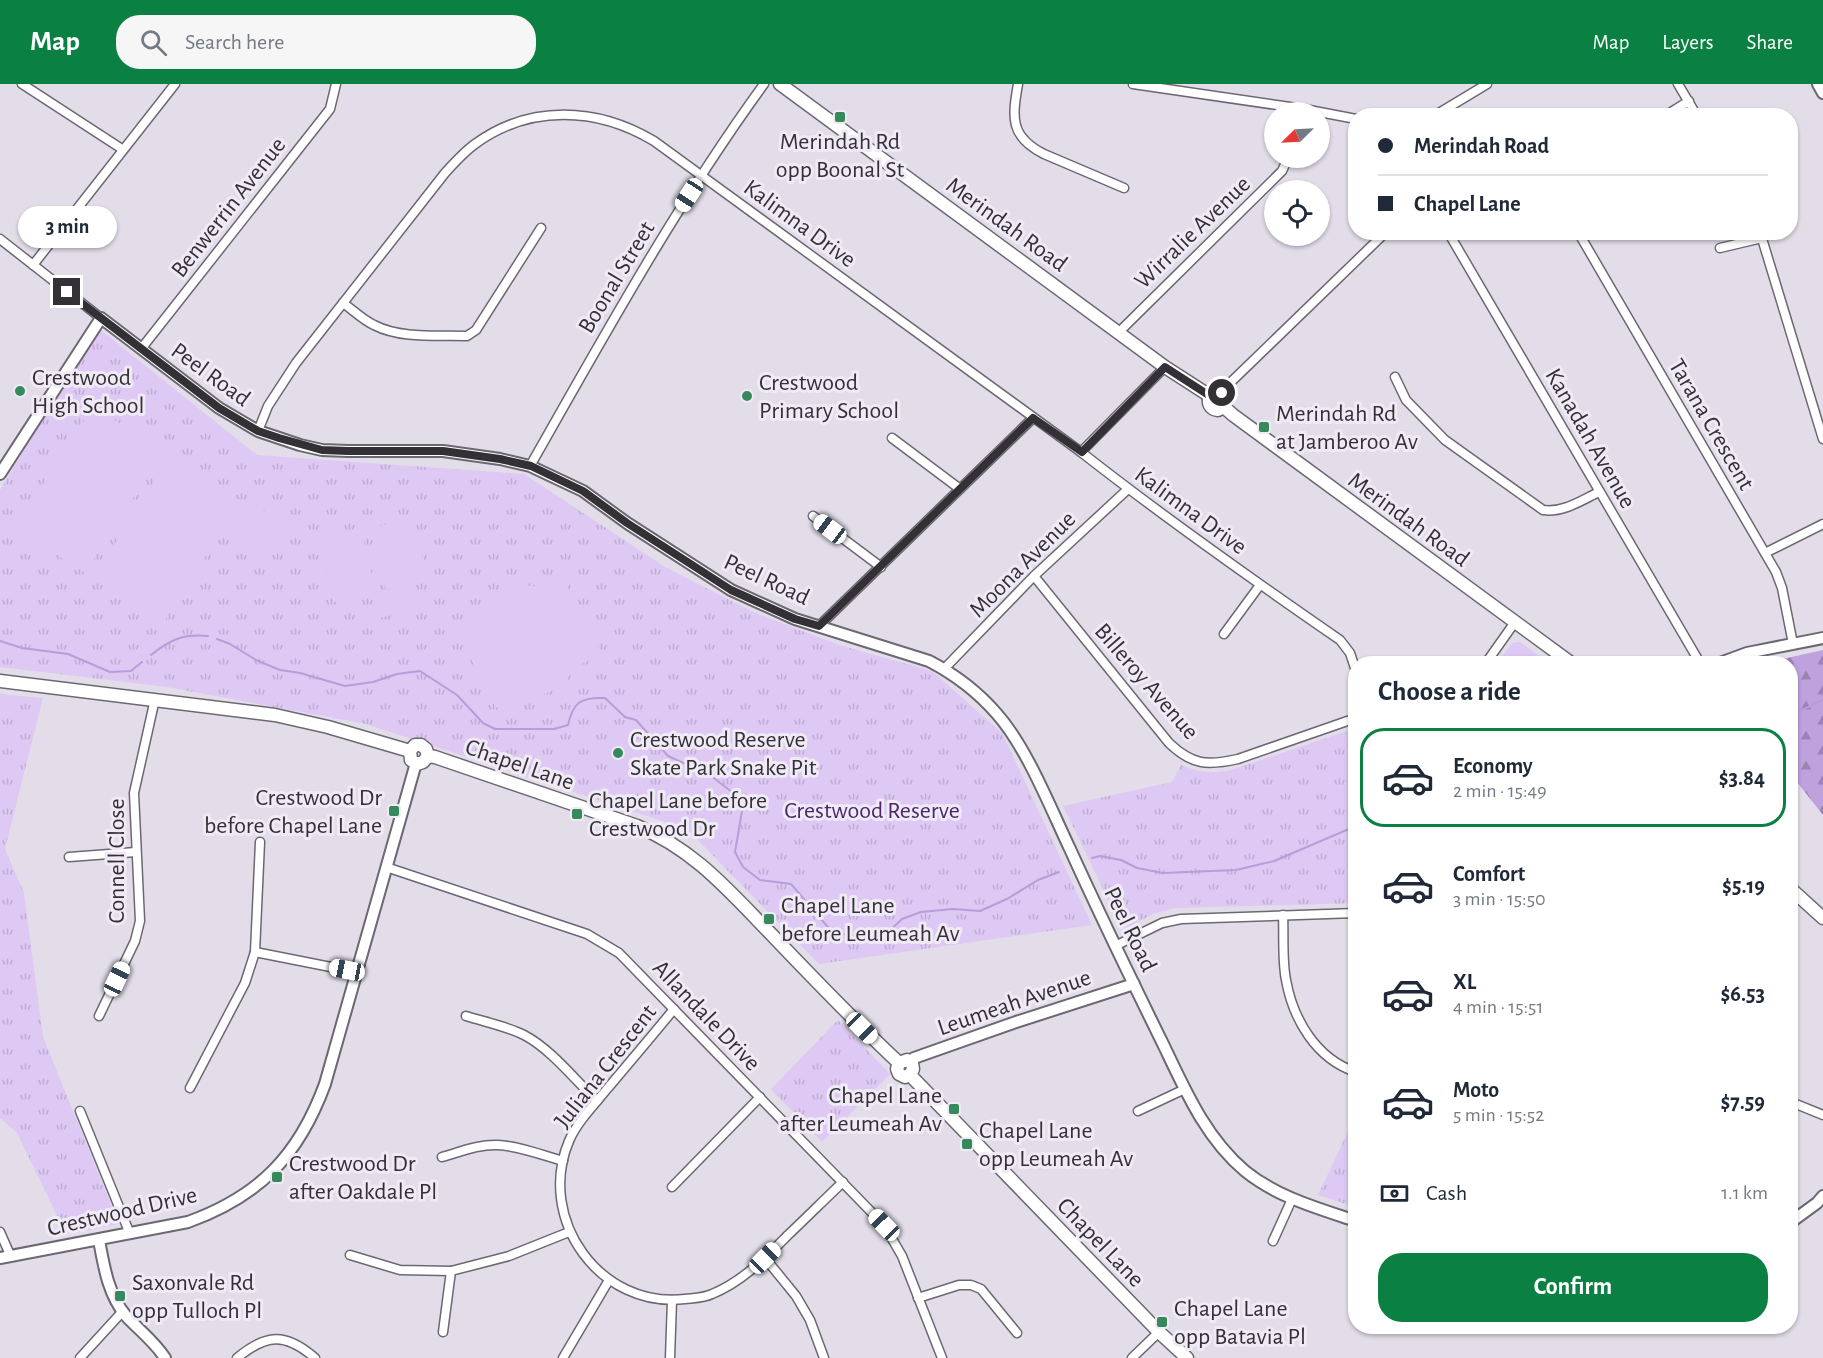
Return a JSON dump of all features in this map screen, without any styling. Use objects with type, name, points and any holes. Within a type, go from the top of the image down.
[{"type":"main road","name":"Merindah Road","points":[[780,84],[1165,367],[1219,399],[1233,416],[1561,656]]},
{"type":"main road","points":[[0,681],[275,715],[410,751]]},
{"type":"main road","points":[[415,745],[421,745],[426,749],[428,756],[423,762],[416,763],[410,758],[410,751],[415,745]]},
{"type":"main road","name":"Chapel Lane","points":[[428,756],[637,826],[678,846],[711,873],[850,1016],[904,1062],[897,1069],[899,1074],[905,1077],[910,1075],[1159,1332],[1187,1358]]},
{"type":"main road","points":[[1798,895],[1823,918]]},
{"type":"street","points":[[22,84],[122,149]]},
{"type":"street","points":[[33,265],[175,84]]},
{"type":"street","name":"Benwerrin Avenue","points":[[141,349],[330,109],[336,84]]},
{"type":"street","name":"Boonal Street","points":[[531,466],[664,234],[701,175],[764,84]]},
{"type":"street","points":[[1018,84],[1013,118],[1023,141],[1044,154],[1124,188]]},
{"type":"street","points":[[1133,84],[1264,105]]},
{"type":"street","points":[[1447,108],[1487,84]]},
{"type":"street","points":[[1678,84],[1693,108]]},
{"type":"street","points":[[1818,84],[1823,93]]},
{"type":"street","points":[[1678,108],[1689,101]]},
{"type":"street","name":"Kalimna Drive","points":[[258,431],[268,406],[285,379],[445,173],[475,144],[494,132],[534,118],[560,114],[598,117],[636,130],[654,141],[1082,452],[1128,489],[1340,640],[1351,656]]},
{"type":"street","points":[[1330,115],[1348,118]]},
{"type":"street","name":"Wirralie Avenue","points":[[1119,332],[1283,168]]},
{"type":"street","points":[[343,303],[371,324],[384,330],[399,333],[467,336],[476,330],[541,228]]},
{"type":"street","points":[[0,239],[101,318],[0,474]]},
{"type":"street","points":[[1219,399],[1232,381],[1378,240]]},
{"type":"street","name":"Kanadah Avenue","points":[[1454,240],[1696,656]]},
{"type":"street","name":"Tarana Crescent","points":[[1583,240],[1776,572],[1782,588],[1793,644]]},
{"type":"street","points":[[1720,248],[1745,240]]},
{"type":"street","points":[[1763,240],[1823,439]]},
{"type":"street","name":"Peel Road","points":[[101,318],[219,408],[258,431],[322,450],[443,451],[531,466],[583,491],[627,523],[731,590],[795,619],[929,661],[944,669],[998,714],[1021,748],[1115,946],[1202,1121],[1230,1158],[1263,1185],[1292,1199],[1348,1218]]},
{"type":"street","points":[[1082,452],[1165,367]]},
{"type":"street","points":[[1395,377],[1406,400],[1445,440],[1543,510],[1552,512],[1564,509],[1599,492]]},
{"type":"street","points":[[819,626],[1033,418]]},
{"type":"street","points":[[892,438],[960,489]]},
{"type":"street","name":"Moona Avenue","points":[[944,669],[1034,576],[1128,489]]},
{"type":"street","points":[[813,516],[881,567]]},
{"type":"street","points":[[1765,553],[1823,524]]},
{"type":"street","name":"Billeroy Avenue","points":[[1034,576],[1168,743],[1190,759],[1203,763],[1229,761],[1348,721]]},
{"type":"street","points":[[1224,634],[1260,585]]},
{"type":"street","points":[[1491,656],[1515,622]]},
{"type":"street","points":[[1740,656],[1823,638]]},
{"type":"street","name":"Connell Close","points":[[99,1017],[135,941],[140,921],[134,793],[155,699]]},
{"type":"street","name":"Crestwood Drive","points":[[5,1257],[176,1225],[208,1215],[241,1197],[279,1166],[300,1139],[325,1084],[416,763]]},
{"type":"street","points":[[190,1088],[245,982],[255,952],[260,842]]},
{"type":"street","points":[[69,857],[136,852]]},
{"type":"street","name":"Allandale Drive","points":[[386,867],[587,934],[619,953],[884,1225],[902,1256],[942,1358]]},
{"type":"street","points":[[1115,946],[1172,920],[1348,913]]},
{"type":"street","points":[[1283,915],[1285,978],[1293,1008],[1306,1034],[1325,1053],[1348,1068]]},
{"type":"street","points":[[255,952],[357,972]]},
{"type":"street","name":"Leumeah Avenue","points":[[904,1062],[1016,1022],[1134,984]]},
{"type":"street","name":"Juliana Crescent","points":[[674,1009],[597,1101],[570,1138],[563,1161],[560,1194],[569,1232],[597,1270],[609,1280],[633,1293],[644,1296],[672,1300],[710,1296],[732,1285],[765,1258],[843,1182]]},
{"type":"street","points":[[466,1016],[512,1030],[534,1041],[597,1101]]},
{"type":"street","points":[[1138,1111],[1185,1089]]},
{"type":"street","points":[[672,1187],[760,1097]]},
{"type":"street","points":[[1798,1105],[1823,1115]]},
{"type":"street","points":[[80,1111],[130,1234]]},
{"type":"street","points":[[442,1157],[465,1150],[496,1145],[509,1146],[563,1161]]},
{"type":"street","points":[[1273,1241],[1292,1199]]},
{"type":"street","points":[[1798,1218],[1821,1203]]},
{"type":"street","points":[[0,1232],[5,1257]]},
{"type":"street","points":[[350,1255],[400,1270],[451,1271],[509,1256],[569,1232]]},
{"type":"street","points":[[99,1240],[107,1279],[113,1295],[123,1311],[166,1356]]},
{"type":"street","points":[[765,1258],[796,1296],[810,1320],[825,1358]]},
{"type":"street","points":[[443,1332],[451,1271]]},
{"type":"street","points":[[563,1358],[609,1280]]},
{"type":"street","points":[[918,1298],[959,1285],[971,1285],[981,1289],[1017,1333]]},
{"type":"street","points":[[670,1358],[672,1300]]},
{"type":"street","points":[[80,1358],[123,1311]]},
{"type":"street","points":[[1132,1358],[1159,1332]]},
{"type":"street","points":[[237,1358],[251,1347],[275,1338],[291,1342],[315,1358]]},
{"type":"green space","name":"Crestwood Reserve","points":[[98,328],[257,455],[524,474],[665,567],[753,612],[839,645],[932,671],[1002,733],[1092,925],[819,964],[687,829],[366,724],[167,687],[0,667],[0,490]]},
{"type":"green space","points":[[93,406],[163,451],[85,573],[15,528]]},
{"type":"green space","points":[[170,456],[241,501],[163,623],[93,578]]},
{"type":"green space","points":[[250,501],[266,512],[246,545],[229,535]]},
{"type":"green space","points":[[270,514],[286,524],[266,557],[249,547]]},
{"type":"green space","points":[[413,518],[428,580],[386,590],[371,528]]},
{"type":"green space","points":[[361,530],[376,592],[334,602],[319,540]]},
{"type":"green space","points":[[562,576],[602,654],[576,667],[565,682],[550,692],[533,697],[519,696],[496,708],[456,630],[474,620],[486,603],[499,592],[516,586],[540,587]]},
{"type":"green space","points":[[409,596],[413,610],[371,620],[367,606]]},
{"type":"green space","points":[[1520,642],[1539,656],[1502,656],[1512,643]]},
{"type":"green space","points":[[1823,650],[1823,815],[1798,783],[1796,656]]},
{"type":"green space","points":[[0,694],[43,698],[5,849],[24,893],[43,1037],[119,1224],[66,1234],[17,1133],[0,1118]]},
{"type":"green space","points":[[1348,731],[1348,903],[1176,908],[1153,914],[1128,927],[1120,924],[1063,806],[1172,782],[1181,765],[1206,772],[1231,770]]},
{"type":"green space","name":"Crestwood Reserve Skate Park Snake Pit","points":[[596,744],[608,748],[618,746],[632,752],[640,751],[644,760],[632,763],[620,758],[598,755],[592,752]]},
{"type":"green space","points":[[838,1020],[890,1074],[822,1142],[771,1089]]},
{"type":"green space","points":[[1348,1132],[1348,1204],[1318,1195]]},
{"type":"waterway","points":[[151,655],[178,639],[208,636]]},
{"type":"waterway","points":[[217,639],[280,670],[300,673],[345,686],[420,671],[457,695],[483,723],[495,729],[554,729],[568,725],[579,702],[605,698],[625,717],[636,720],[668,756],[710,775],[741,799],[742,811],[735,852],[743,867],[760,880],[791,884],[833,933],[872,938],[885,935],[902,919],[921,912],[953,909],[980,911],[1007,899],[1038,880],[1059,872]]},
{"type":"waterway","points":[[0,641],[22,648],[68,654],[110,672],[131,671],[142,662]]},
{"type":"waterway","points":[[1798,712],[1823,700]]},
{"type":"waterway","points":[[1092,858],[1100,856],[1121,860],[1137,868],[1163,873],[1236,870],[1274,861],[1348,829]]},
{"type":"place","name":"Merindah Rd opp Boonal St","points":[[840,117]]},
{"type":"place","name":"Crestwood High School","points":[[20,391]]},
{"type":"place","name":"Crestwood Primary School","points":[[747,396]]},
{"type":"place","name":"Merindah Rd at Jamberoo Av","points":[[1264,427]]},
{"type":"place","name":"Crestwood Reserve Skate Park Snake Pit","points":[[618,753]]},
{"type":"place","name":"Crestwood Dr before Chapel Lane","points":[[394,811]]},
{"type":"place","name":"Chapel Lane before Crestwood Dr","points":[[577,814]]},
{"type":"place","name":"Chapel Lane before Leumeah Av","points":[[769,919]]},
{"type":"place","name":"Chapel Lane after Leumeah Av","points":[[954,1109]]},
{"type":"place","name":"Chapel Lane opp Leumeah Av","points":[[967,1144]]},
{"type":"place","name":"Crestwood Dr after Oakdale Pl","points":[[277,1177]]},
{"type":"place","name":"Saxonvale Rd opp Tulloch Pl","points":[[120,1296]]},
{"type":"place","name":"Chapel Lane opp Batavia Pl","points":[[1162,1322]]},
{"type":"route","points":[[67,292],[219,408],[258,431],[322,450],[443,451],[531,466],[583,491],[627,523],[731,590],[795,619],[819,626],[1033,418],[1082,452],[1165,367],[1210,396],[1216,392],[1222,393]]}]
